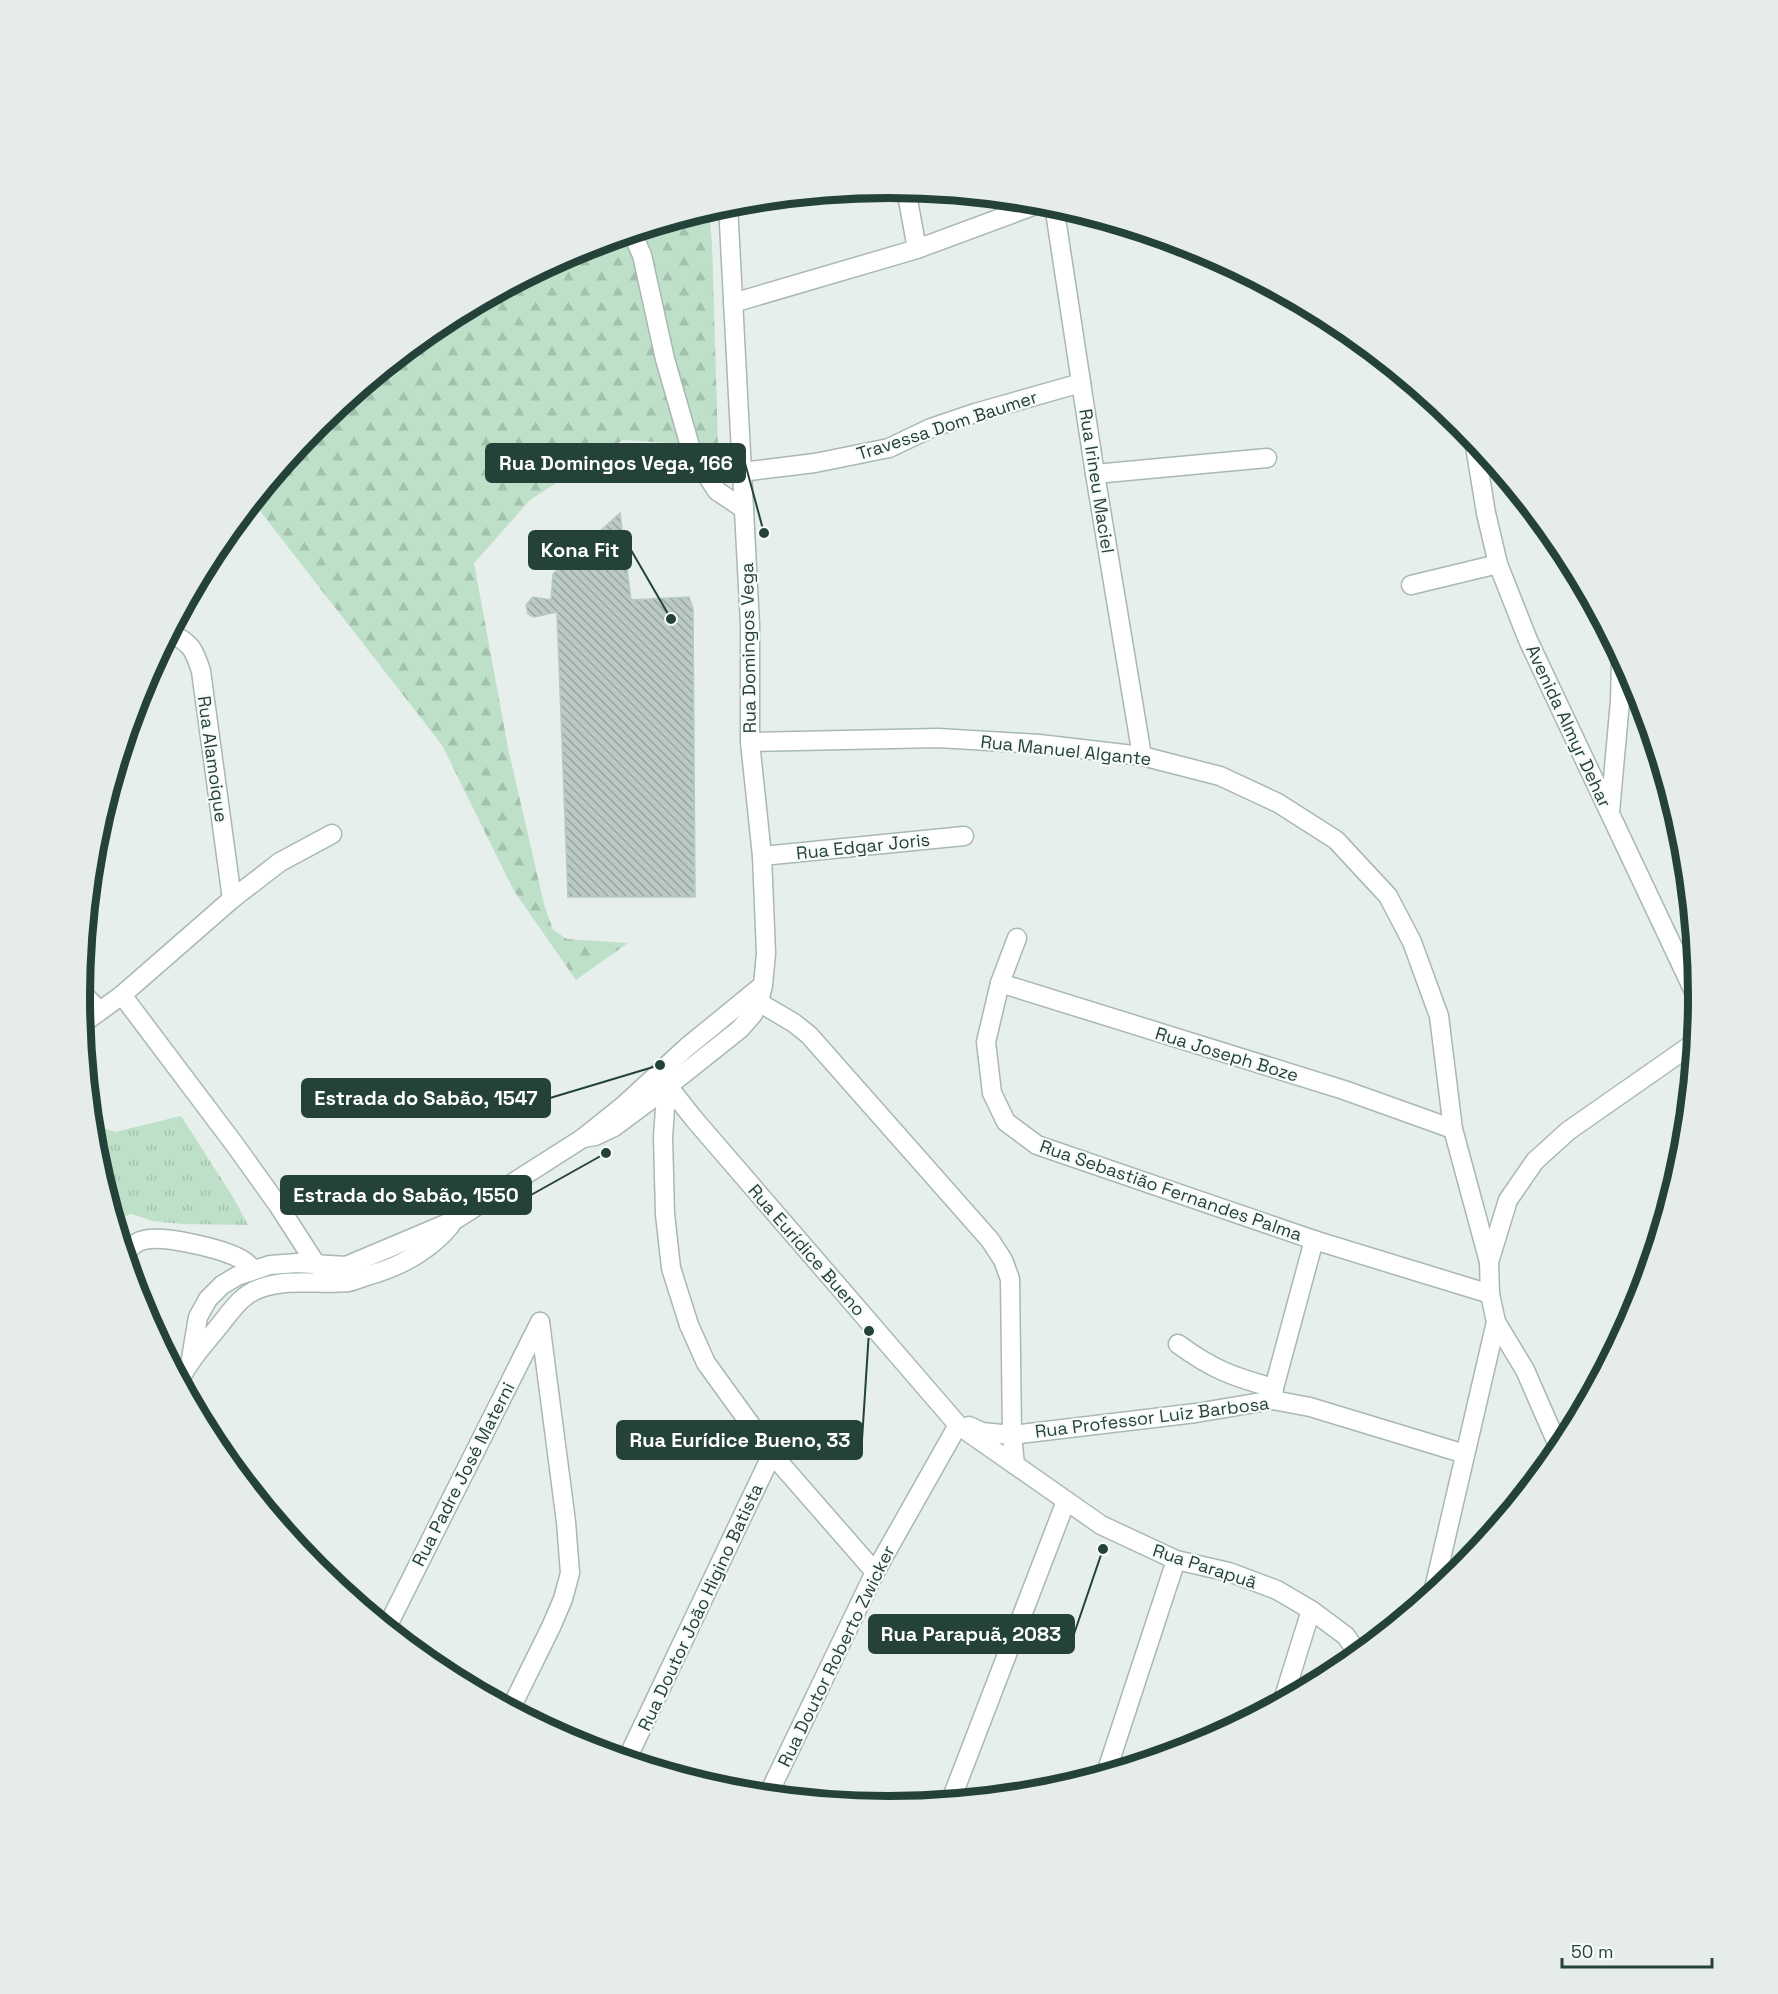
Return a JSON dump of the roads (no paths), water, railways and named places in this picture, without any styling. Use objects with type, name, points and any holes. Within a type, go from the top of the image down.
[{"type":"street","points":[[908,199],[917,249]]},
{"type":"street","points":[[733,303],[917,249],[1022,209]]},
{"type":"street","name":"Rua Domingos Vega","points":[[729,214],[751,656],[750,742],[762,856],[766,953],[757,994]]},
{"type":"street","name":"Rua Irineu Maciel","points":[[1056,215],[1095,474],[1142,756]]},
{"type":"street","points":[[635,239],[642,255],[665,359],[692,453],[717,491],[744,510]]},
{"type":"street","name":"Travessa Dom Baumer","points":[[742,472],[815,463],[889,448],[931,428],[975,413],[1081,383]]},
{"type":"street","name":"Avenida Almyr Dehar","points":[[1476,456],[1486,513],[1498,564],[1528,640],[1687,977]]},
{"type":"street","points":[[1095,474],[1267,458]]},
{"type":"street","points":[[1412,585],[1498,564]]},
{"type":"street","name":"Rua Alamoique","points":[[176,636],[195,651],[201,670],[232,899]]},
{"type":"street","points":[[1609,813],[1621,677]]},
{"type":"street","name":"Rua Manuel Algante","points":[[750,742],[938,738],[1039,744],[1142,756],[1220,776],[1278,803],[1336,840],[1388,897],[1412,942],[1440,1016],[1453,1129],[1489,1262]]},
{"type":"street","points":[[91,1017],[122,995],[232,899],[280,862],[332,834]]},
{"type":"street","name":"Rua Edgar Joris","points":[[762,856],[964,836]]},
{"type":"street","name":"Rua Sebastião Fernandes Palma","points":[[1017,938],[1000,983],[986,1042],[992,1093],[1006,1122],[1037,1145],[1314,1240],[1490,1294]]},
{"type":"street","name":"Rua Joseph Boze","points":[[1000,983],[1344,1090],[1453,1129]]},
{"type":"street","points":[[191,1359],[198,1317],[208,1299],[222,1285],[270,1265],[346,1266],[455,1220],[583,1138],[623,1106],[687,1047],[757,994]]},
{"type":"street","points":[[583,1138],[595,1136],[614,1127],[740,1029],[753,1014],[757,994]]},
{"type":"street","points":[[757,994],[809,1035],[990,1240],[1003,1260],[1010,1279],[1012,1435],[1015,1465]]},
{"type":"street","points":[[122,995],[260,1179],[316,1264],[337,1282]]},
{"type":"street","points":[[90,1001],[99,1010]]},
{"type":"street","points":[[687,1047],[668,1076],[663,1137],[665,1214],[671,1268],[689,1325],[706,1363],[772,1454],[875,1572]]},
{"type":"street","points":[[1555,1438],[1525,1370],[1496,1322],[1490,1294],[1489,1262],[1508,1200],[1535,1161],[1568,1131],[1686,1049]]},
{"type":"street","name":"Rua Eurídice Bueno","points":[[668,1086],[953,1419],[1015,1465]]},
{"type":"street","points":[[184,1372],[191,1359],[232,1308],[260,1288],[297,1281],[349,1282],[396,1267],[439,1239],[455,1220]]},
{"type":"street","points":[[1178,1344],[1203,1362],[1273,1394],[1314,1240]]},
{"type":"street","points":[[130,1248],[142,1241],[197,1244],[243,1260],[254,1270]]},
{"type":"street","name":"Rua Padre José Materni","points":[[390,1621],[540,1322],[566,1522],[570,1573],[563,1599],[551,1627],[514,1702]]},
{"type":"street","points":[[1436,1579],[1496,1322]]},
{"type":"street","name":"Rua Professor Luiz Barbosa","points":[[1012,1435],[1196,1413],[1273,1394],[1465,1454]]},
{"type":"street","name":"Rua Eurídice Bueno","points":[[953,1419],[982,1432],[1012,1435]]},
{"type":"street","name":"Rua Doutor Roberto Zwicker","points":[[772,1787],[875,1572],[953,1419]]},
{"type":"street","name":"Rua Doutor João Higino Batista","points":[[630,1753],[772,1454]]},
{"type":"street","name":"Rua Parapuã","points":[[1015,1465],[1101,1525],[1176,1560],[1230,1572],[1277,1590],[1311,1610],[1346,1636],[1353,1647]]},
{"type":"street","points":[[954,1793],[1066,1501]]},
{"type":"street","points":[[1109,1765],[1176,1560]]},
{"type":"street","points":[[1286,1690],[1311,1610]]},
{"type":"place","name":"Rua Domingos Vega, 166","points":[[764,533]]},
{"type":"place","name":"Kona Fit","points":[[671,619]]},
{"type":"place","name":"Estrada do Sabão, 1547","points":[[660,1065]]},
{"type":"place","name":"Estrada do Sabão, 1550","points":[[606,1153]]},
{"type":"place","name":"Rua Eurídice Bueno, 33","points":[[869,1331]]},
{"type":"place","name":"Rua Parapuã, 2083","points":[[1103,1549]]}]
